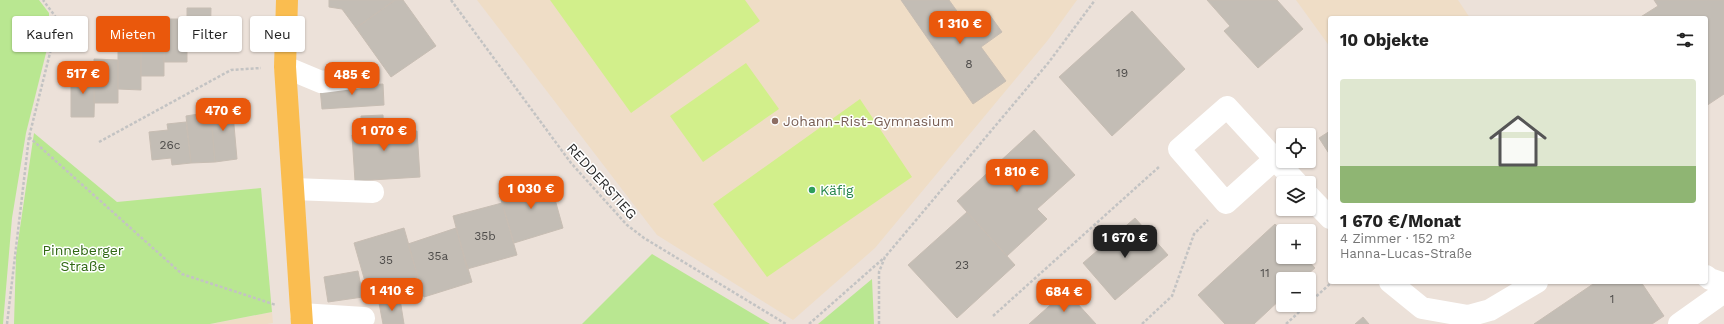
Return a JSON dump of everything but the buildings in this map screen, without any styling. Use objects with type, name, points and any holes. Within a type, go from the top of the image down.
[{"type":"main road","points":[[287,0],[285,67],[302,319]]},
{"type":"street","points":[[285,67],[321,82],[368,76]]},
{"type":"street","points":[[1275,159],[1226,203],[1178,149],[1227,107],[1275,159],[1291,176]]},
{"type":"street","points":[[293,190],[373,192]]},
{"type":"street","points":[[1316,203],[1328,216]]},
{"type":"street","points":[[1708,277],[1724,284]]},
{"type":"street","points":[[1392,284],[1422,308],[1453,319],[1490,310],[1534,284]]},
{"type":"street","points":[[1679,324],[1724,292]]},
{"type":"street","points":[[302,319],[364,318]]},
{"type":"path","points":[[7,324],[29,137],[52,45],[55,16],[43,0]]},
{"type":"path","name":"REDDERSTIEG","points":[[451,0],[571,163],[627,225],[644,238],[786,324]]},
{"type":"path","points":[[809,324],[885,257],[1049,62],[1095,0]]},
{"type":"path","points":[[99,142],[231,70],[285,67]]},
{"type":"path","points":[[29,137],[182,274],[302,319]]},
{"type":"path","points":[[993,316],[1178,149]]},
{"type":"path","points":[[1142,324],[1172,296],[1194,234],[1226,203]]},
{"type":"path","points":[[879,324],[879,272],[885,257]]},
{"type":"path","points":[[1316,297],[1330,284]]},
{"type":"path","points":[[1286,324],[1299,312]]},
{"type":"shaded area","name":"Johann-Rist-Gymnasium","points":[[477,0],[1077,0],[1048,40],[875,248],[793,320],[657,235]]},
{"type":"shaded area","points":[[1296,0],[1458,0],[1469,16],[1328,16],[1328,44]]},
{"type":"shaded area","points":[[272,312],[273,323],[211,324]]},
{"type":"green space","points":[[0,0],[39,0],[49,13],[49,16],[12,16],[12,52],[46,52],[26,133],[12,218],[3,324],[0,324]]},
{"type":"green space","points":[[550,0],[745,0],[760,21],[631,113]]},
{"type":"green space","points":[[746,63],[779,109],[703,162],[670,116]]},
{"type":"green space","name":"Käfig","points":[[860,99],[912,177],[767,277],[713,204]]},
{"type":"green space","name":"Pinneberger Straße","points":[[34,133],[117,202],[261,188],[272,312],[210,324],[14,324],[16,255]]},
{"type":"green space","points":[[652,254],[770,324],[582,324]]},
{"type":"green space","points":[[872,279],[874,324],[818,324]]},
{"type":"place","name":"Johann-Rist-Gymnasium","points":[[775,121]]},
{"type":"place","name":"Käfig","points":[[812,190]]}]
